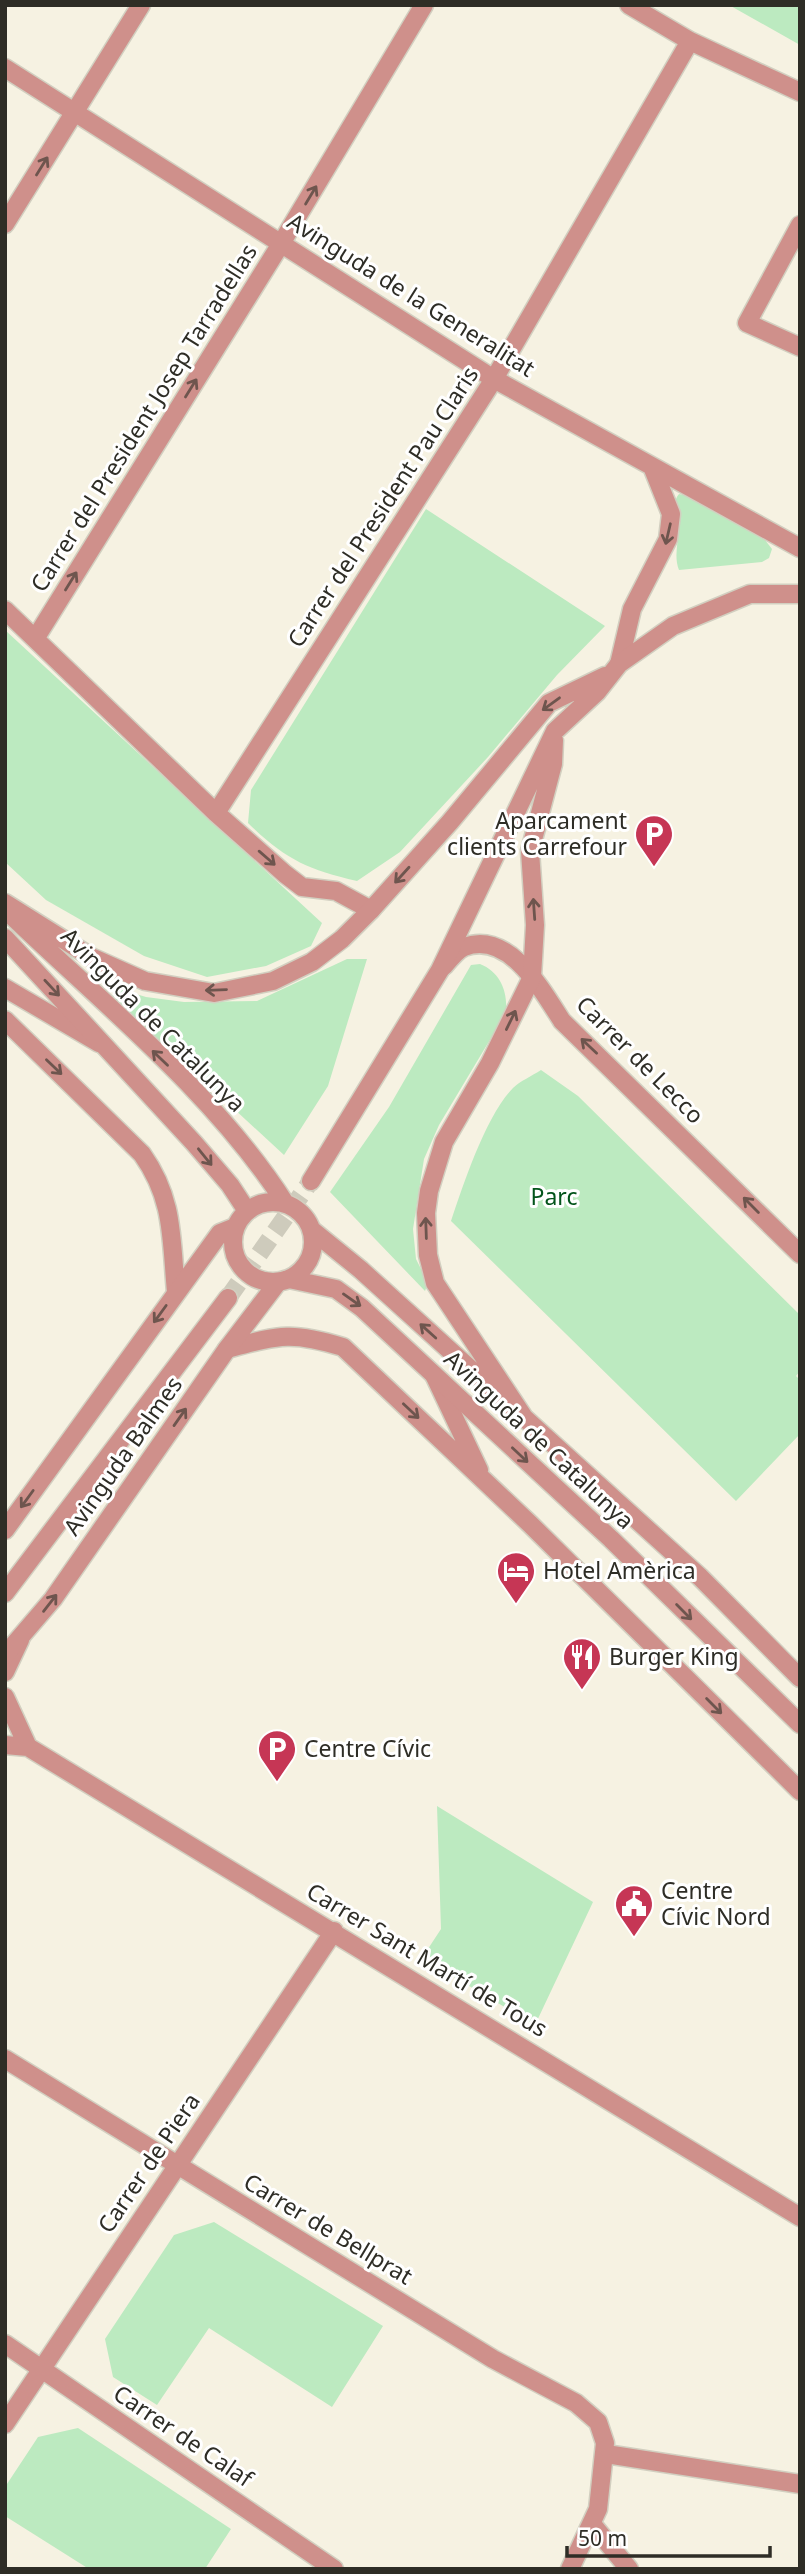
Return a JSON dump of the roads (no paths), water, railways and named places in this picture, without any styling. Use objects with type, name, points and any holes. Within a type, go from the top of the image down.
[{"type":"street","points":[[5,224],[141,5]]},
{"type":"street","name":"Carrer del President Josep Tarradellas","points":[[35,639],[282,242],[424,5]]},
{"type":"street","points":[[629,5],[690,41],[800,92]]},
{"type":"street","name":"Carrer del President Pau Claris","points":[[216,813],[494,379],[690,41]]},
{"type":"street","name":"Avinguda de la Generalitat","points":[[5,68],[494,379],[800,548]]},
{"type":"street","points":[[797,235],[747,323],[800,347]]},
{"type":"street","points":[[311,1181],[440,970],[555,731],[597,692],[615,668],[632,610],[668,538],[671,514],[661,473]]},
{"type":"street","points":[[5,903],[102,962],[145,981],[214,993],[273,981],[312,962],[371,910],[450,822],[549,703],[615,668],[673,626],[750,594],[800,594]]},
{"type":"street","points":[[5,610],[216,813],[302,887],[336,891],[371,910]]},
{"type":"street","points":[[523,1416],[435,1283],[428,1255],[426,1213],[429,1191],[444,1142],[489,1063],[532,977],[535,925],[530,850],[553,764],[555,731]]},
{"type":"street","name":"Avinguda de Catalunya","points":[[5,909],[210,1105],[264,1170],[285,1203]]},
{"type":"street","name":"Avinguda de Catalunya","points":[[5,938],[111,1050],[230,1185],[247,1211]]},
{"type":"street","name":"Carrer de Lecco","points":[[440,970],[463,947],[488,944],[514,959],[532,977],[562,1021],[800,1254]]},
{"type":"street","points":[[5,988],[111,1050]]},
{"type":"street","points":[[5,1020],[142,1154],[159,1178],[168,1205],[176,1292]]},
{"type":"street","points":[[261,1203],[285,1203],[303,1214],[313,1231],[313,1252],[309,1261],[284,1280],[260,1280],[238,1263],[233,1245],[235,1227],[247,1211],[261,1203]]},
{"type":"street","points":[[5,1530],[220,1233],[235,1227]]},
{"type":"street","name":"Avinguda de Catalunya","points":[[313,1231],[360,1270],[700,1577],[800,1678]]},
{"type":"street","name":"Avinguda de Catalunya","points":[[284,1280],[336,1289],[362,1308],[611,1539],[800,1724]]},
{"type":"street","name":"Avinguda Balmes","points":[[5,1655],[53,1600],[228,1349],[284,1280]]},
{"type":"street","points":[[5,1593],[33,1560],[228,1298]]},
{"type":"street","points":[[228,1349],[278,1336],[305,1336],[344,1347],[483,1479],[800,1791]]},
{"type":"street","points":[[434,1375],[483,1479]]},
{"type":"street","points":[[5,1608],[33,1560]]},
{"type":"street","points":[[5,1672],[20,1638]]},
{"type":"street","points":[[5,1697],[28,1746],[5,1745]]},
{"type":"street","name":"Carrer Sant Martí de Tous","points":[[28,1746],[800,2217]]},
{"type":"street","name":"Carrer de Piera","points":[[5,2424],[334,1931]]},
{"type":"street","name":"Carrer de Bellprat","points":[[5,2059],[493,2359],[576,2403],[597,2423],[606,2454]]},
{"type":"street","name":"Carrer de Calaf","points":[[5,2344],[334,2569]]},
{"type":"street","points":[[570,2569],[598,2509],[606,2454],[800,2484]]},
{"type":"street","points":[[592,2524],[629,2569]]},
{"type":"tunnel","points":[[228,1298],[311,1181]]},
{"type":"place","name":"Aparcament clients Carrefour","points":[[654,868]]},
{"type":"place","name":"Hotel Amèrica","points":[[516,1605]]},
{"type":"place","name":"Burger King","points":[[582,1691]]},
{"type":"place","name":"Centre Cívic","points":[[277,1783]]},
{"type":"place","name":"Centre Cívic Nord","points":[[634,1938]]},
{"type":"park label","name":"Parc","points":[[554,1197]]}]
